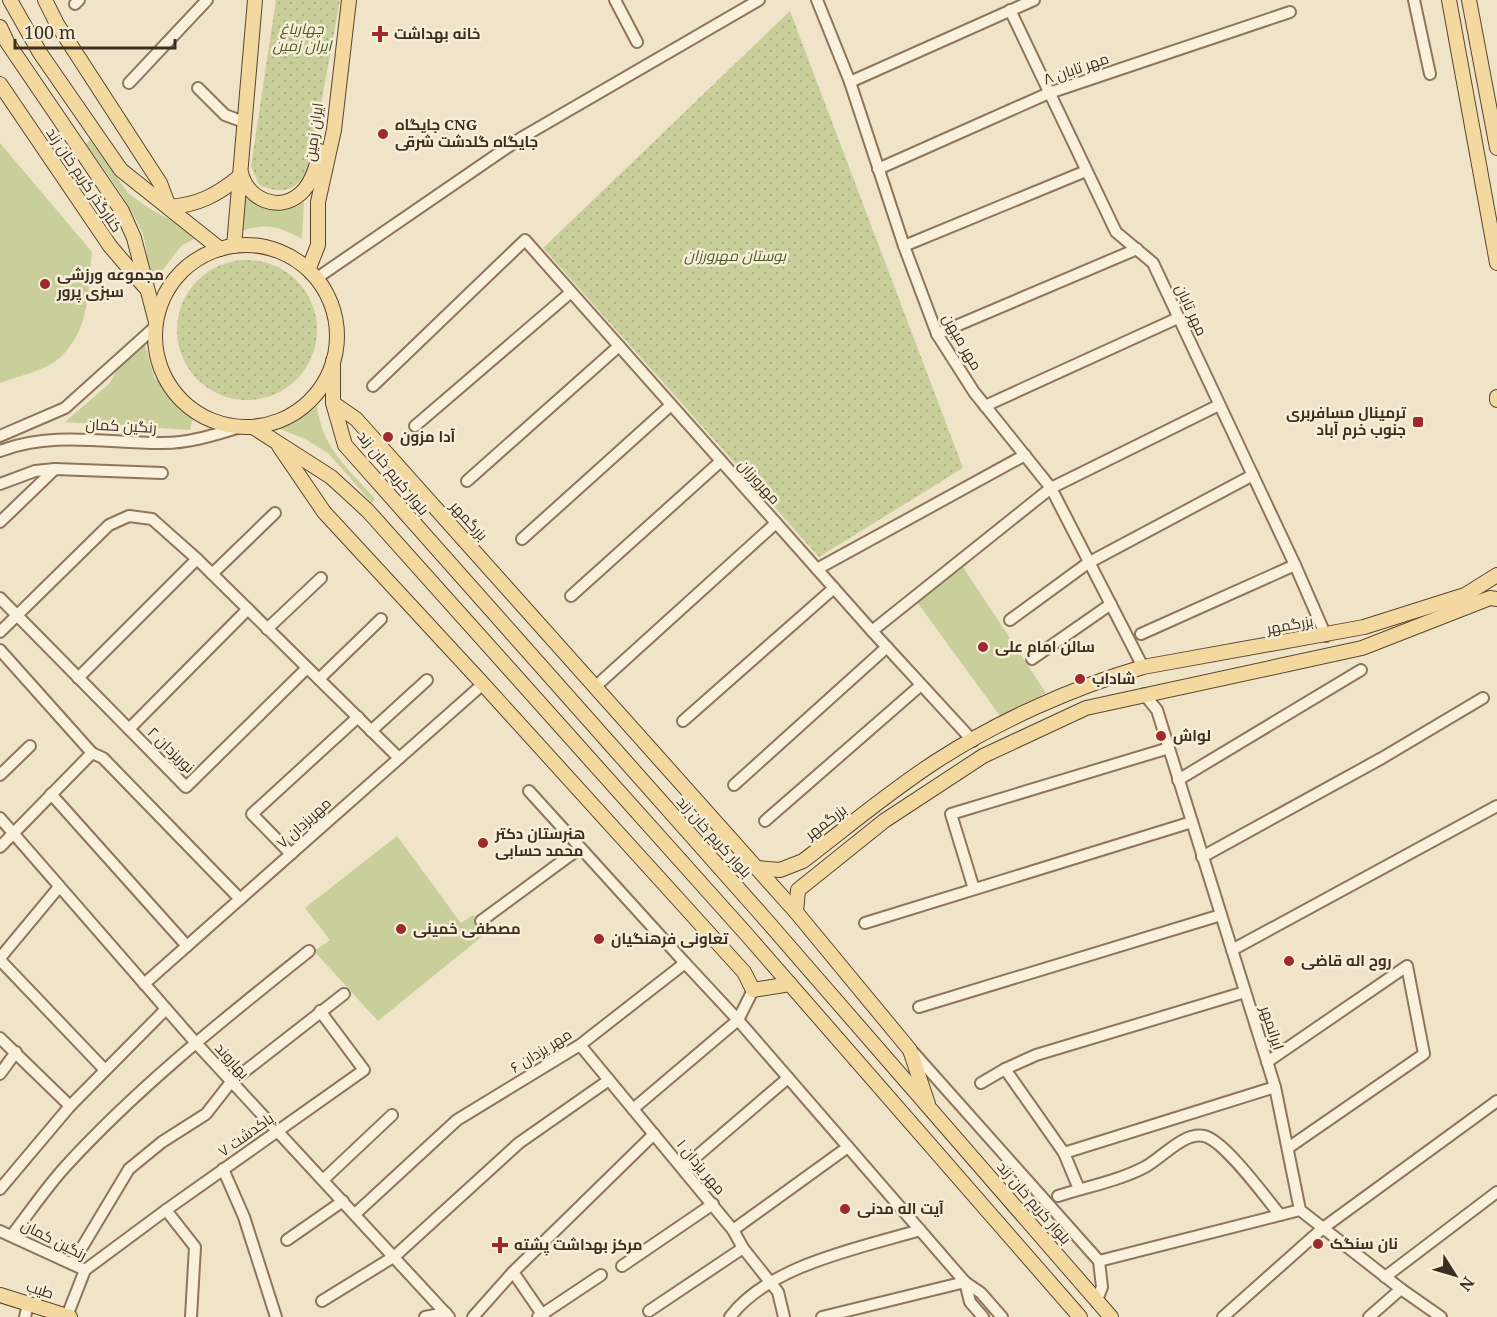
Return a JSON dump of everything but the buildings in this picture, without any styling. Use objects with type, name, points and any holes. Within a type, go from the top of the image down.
[{"type":"main road","points":[[10,0],[40,53],[121,170],[227,247]]},
{"type":"main road","points":[[45,0],[57,24],[160,183],[169,207]]},
{"type":"main road","points":[[227,247],[240,174],[255,0]]},
{"type":"main road","name":"ایران زمین","points":[[313,273],[318,245],[318,202],[334,130],[336,95],[349,0]]},
{"type":"main road","points":[[1449,0],[1497,263]]},
{"type":"main road","points":[[1469,0],[1492,95],[1497,148]]},
{"type":"main road","points":[[0,27],[7,42],[122,211],[134,238],[148,291],[156,325],[158,358],[173,391],[200,415],[217,422],[247,427],[278,444],[331,477],[368,511],[790,984],[1080,1317]]},
{"type":"main road","name":"کنارگذر کریم خان زند","points":[[0,84],[110,246],[148,291]]},
{"type":"main road","points":[[240,174],[249,190],[258,198],[270,203],[285,202],[301,194],[315,173],[336,95]]},
{"type":"main road","points":[[169,207],[190,206],[207,199],[240,174]]},
{"type":"main road","points":[[156,325],[163,299],[175,279],[193,262],[227,247],[249,245],[278,250],[313,273],[334,313],[337,332],[333,361],[325,381],[312,398],[295,412],[275,422],[247,427]]},
{"type":"main road","name":"بلوار کریم خان زند","points":[[333,361],[333,403],[345,445],[766,921],[1105,1311]]},
{"type":"main road","name":"بزرگمهر","points":[[333,403],[356,419],[757,868],[780,870],[803,861],[935,762],[1077,691],[1143,667],[1326,636],[1364,627],[1465,596],[1497,576]]},
{"type":"main road","points":[[278,444],[324,512],[744,972],[753,990],[790,984]]},
{"type":"main road","points":[[796,912],[798,890],[890,817],[983,756],[1086,708],[1362,648],[1490,598],[1497,599]]},
{"type":"main road","points":[[1267,646],[1271,667]]},
{"type":"main road","points":[[879,803],[890,817]]},
{"type":"main road","points":[[757,868],[910,1050],[931,1112]]},
{"type":"main road","name":"طیب","points":[[0,1295],[26,1310],[69,1317]]},
{"type":"street","points":[[129,83],[207,0]]},
{"type":"street","points":[[615,0],[637,42]]},
{"type":"street","points":[[313,273],[521,138],[759,0]]},
{"type":"street","name":"مهر میهن","points":[[817,0],[850,82],[904,246],[937,334],[985,406],[1051,488],[1143,667]]},
{"type":"street","points":[[850,82],[1034,0]]},
{"type":"street","points":[[1414,0],[1430,74]]},
{"type":"street","name":"مهر تابان","points":[[1010,10],[1116,232],[1153,263],[1326,636]]},
{"type":"street","name":"مهر تابان ۸","points":[[878,169],[1049,93],[1290,12]]},
{"type":"street","points":[[198,88],[225,115],[244,122]]},
{"type":"street","points":[[904,246],[1086,171]]},
{"type":"street","name":"مهرورزان","points":[[372,386],[525,240],[872,632],[973,741]]},
{"type":"street","points":[[937,334],[1137,249]]},
{"type":"street","points":[[415,426],[570,293]]},
{"type":"street","points":[[985,406],[1178,318]]},
{"type":"street","name":"رنگین کمان","points":[[0,436],[65,408],[156,325]]},
{"type":"street","points":[[467,481],[619,346]]},
{"type":"street","points":[[522,539],[671,405]]},
{"type":"street","points":[[872,632],[1051,488],[1219,405]]},
{"type":"street","name":"رنگین کمان","points":[[0,451],[63,439],[161,444],[216,435],[247,427]]},
{"type":"street","points":[[817,569],[1025,455]]},
{"type":"street","points":[[571,596],[721,461]]},
{"type":"street","points":[[0,522],[55,469]]},
{"type":"street","points":[[0,484],[35,471],[55,469],[162,473]]},
{"type":"street","points":[[1010,620],[1088,563],[1253,475]]},
{"type":"street","points":[[212,574],[275,513]]},
{"type":"street","points":[[0,632],[109,525],[129,516],[152,519],[197,559],[399,758]]},
{"type":"street","points":[[596,686],[776,523]]},
{"type":"street","points":[[78,678],[197,559]]},
{"type":"street","points":[[1141,634],[1295,565]]},
{"type":"street","points":[[267,629],[321,578]]},
{"type":"street","points":[[683,721],[834,588]]},
{"type":"street","name":"نوریزدان ۲","points":[[0,598],[186,787],[307,668]]},
{"type":"street","points":[[1032,659],[1111,604]]},
{"type":"street","points":[[129,729],[248,609]]},
{"type":"street","points":[[319,679],[381,619]]},
{"type":"street","points":[[734,785],[887,647]]},
{"type":"street","points":[[0,650],[92,753],[103,758],[240,899]]},
{"type":"street","points":[[1178,780],[1361,670]]},
{"type":"street","points":[[371,731],[427,680]]},
{"type":"street","name":"مهریزدان ۷","points":[[144,984],[483,684]]},
{"type":"street","points":[[765,821],[921,684]]},
{"type":"street","name":"ایرانمهر","points":[[1144,694],[1157,711],[1275,1087],[1300,1210]]},
{"type":"street","points":[[1202,857],[1382,758],[1483,698]]},
{"type":"street","points":[[291,854],[252,814],[358,717]]},
{"type":"street","points":[[0,776],[30,746]]},
{"type":"street","points":[[974,889],[951,814],[1169,748]]},
{"type":"street","points":[[0,847],[92,753]]},
{"type":"street","points":[[529,791],[738,1020],[965,1282],[981,1293],[1002,1317]]},
{"type":"street","points":[[51,794],[187,946]]},
{"type":"street","points":[[1232,950],[1497,806]]},
{"type":"street","name":"بهاروند","points":[[0,818],[231,1082],[448,1315]]},
{"type":"street","points":[[865,923],[1192,822]]},
{"type":"street","points":[[481,921],[580,848]]},
{"type":"street","points":[[59,887],[0,959],[105,1070]]},
{"type":"street","points":[[919,1007],[1221,915]]},
{"type":"street","points":[[12,1235],[63,1168],[124,1106],[195,1042],[309,951]]},
{"type":"street","name":"مهر یزدان ۶","points":[[355,1214],[457,1120],[580,1045],[685,963]]},
{"type":"street","points":[[1267,1062],[1407,966],[1424,1054],[1288,1148]]},
{"type":"street","points":[[633,1109],[738,1020],[753,990]]},
{"type":"street","points":[[981,1083],[1036,1055],[1245,992]]},
{"type":"street","points":[[72,1264],[129,1169],[162,1142],[206,1114],[231,1082],[344,994]]},
{"type":"street","points":[[0,1189],[70,1106],[166,1009]]},
{"type":"street","name":"پاکدشت ۷","points":[[85,1270],[364,1070],[320,1011]]},
{"type":"street","points":[[0,1038],[70,1106]]},
{"type":"street","name":"مهر یزدان ۱","points":[[580,1045],[733,1230],[743,1248],[778,1292],[784,1317]]},
{"type":"street","points":[[910,1050],[1099,1261],[1105,1311]]},
{"type":"street","points":[[0,1074],[16,1052]]},
{"type":"street","points":[[1005,1069],[1064,1153],[1079,1189]]},
{"type":"street","points":[[683,1168],[788,1078]]},
{"type":"street","points":[[322,1301],[395,1256],[519,1143],[609,1080]]},
{"type":"street","points":[[1064,1153],[1275,1087]]},
{"type":"street","points":[[1223,1317],[1323,1228],[1497,1101]]},
{"type":"street","points":[[323,1180],[392,1115]]},
{"type":"street","points":[[473,1317],[513,1272],[654,1134]]},
{"type":"street","points":[[1058,1197],[1144,1168],[1191,1137],[1204,1136],[1215,1141],[1234,1160],[1280,1215]]},
{"type":"street","points":[[733,1230],[848,1147]]},
{"type":"street","points":[[223,1170],[244,1216],[276,1317]]},
{"type":"street","points":[[1385,1277],[1497,1192]]},
{"type":"street","points":[[287,1240],[343,1201]]},
{"type":"street","points":[[622,1266],[713,1204]]},
{"type":"street","points":[[166,1210],[195,1247],[191,1317]]},
{"type":"street","points":[[1099,1261],[1300,1210],[1385,1277],[1441,1317]]},
{"type":"street","points":[[730,1317],[738,1307],[771,1283],[798,1268],[920,1230]]},
{"type":"street","name":"رنگین کمان","points":[[0,1231],[85,1270],[69,1317]]},
{"type":"street","points":[[649,1311],[743,1248]]},
{"type":"street","points":[[513,1272],[541,1316],[601,1275]]},
{"type":"street","points":[[822,1317],[965,1282]]},
{"type":"street","points":[[965,1282],[970,1302],[983,1317]]},
{"type":"street","points":[[1369,1317],[1401,1289]]},
{"type":"street","points":[[425,1317],[448,1315]]},
{"type":"green space","name":"چهارباغ ایران زمین","points":[[276,0],[340,0],[309,170],[294,187],[282,190],[259,185],[251,166]]},
{"type":"green space","name":"بوستان مهرورزان","points":[[790,11],[963,468],[819,557],[543,248]]},
{"type":"green space","points":[[90,140],[128,193],[150,209],[191,231],[194,239],[181,246],[153,283],[141,230],[122,196],[86,144]]},
{"type":"green space","name":"مجموعه ورزشی سبزی پرور","points":[[0,143],[92,252],[85,313],[74,340],[53,363],[0,383]]},
{"type":"green space","points":[[244,197],[274,210],[296,207],[304,202],[302,239],[272,227],[241,231]]},
{"type":"green space","points":[[247,260],[274,265],[297,280],[312,303],[317,330],[312,357],[297,380],[274,395],[247,400],[220,395],[197,380],[182,357],[177,330],[182,303],[197,280],[220,265]]},
{"type":"green space","points":[[135,338],[143,338],[154,377],[193,419],[190,430],[65,422],[109,384]]},
{"type":"green space","points":[[317,406],[324,434],[330,446],[375,499],[372,503],[328,453],[305,439],[278,428],[300,418]]},
{"type":"green space","name":"سالن امام علی","points":[[961,564],[1046,693],[1000,716],[917,602]]},
{"type":"green space","name":"مصطفی خمینی","points":[[397,836],[461,923],[473,915],[485,934],[378,1021],[314,951],[330,940],[305,908]]},
{"type":"place","name":"خانه بهداشت","points":[[380,34]]},
{"type":"place","name":"جایگاه CNG جایگاه گلدشت شرقی","points":[[383,134]]},
{"type":"place","name":"مجموعه ورزشی سبزی پرور","points":[[45,284]]},
{"type":"place","name":"ترمینال مسافربری جنوب خرم آباد","points":[[1418,422]]},
{"type":"place","name":"آدا مزون","points":[[388,437]]},
{"type":"place","name":"سالن امام علی","points":[[983,647]]},
{"type":"place","name":"شاداب","points":[[1080,679]]},
{"type":"place","name":"لواش","points":[[1161,736]]},
{"type":"place","name":"هنرستان دکتر محمد حسابی","points":[[483,843]]},
{"type":"place","name":"مصطفی خمینی","points":[[401,929]]},
{"type":"place","name":"تعاونی فرهنگیان","points":[[599,939]]},
{"type":"place","name":"روح اله قاضی","points":[[1289,961]]},
{"type":"place","name":"آیت اله مدنی","points":[[845,1209]]},
{"type":"place","name":"نان سنگک","points":[[1318,1244]]},
{"type":"place","name":"مرکز بهداشت پشته","points":[[500,1245]]}]
